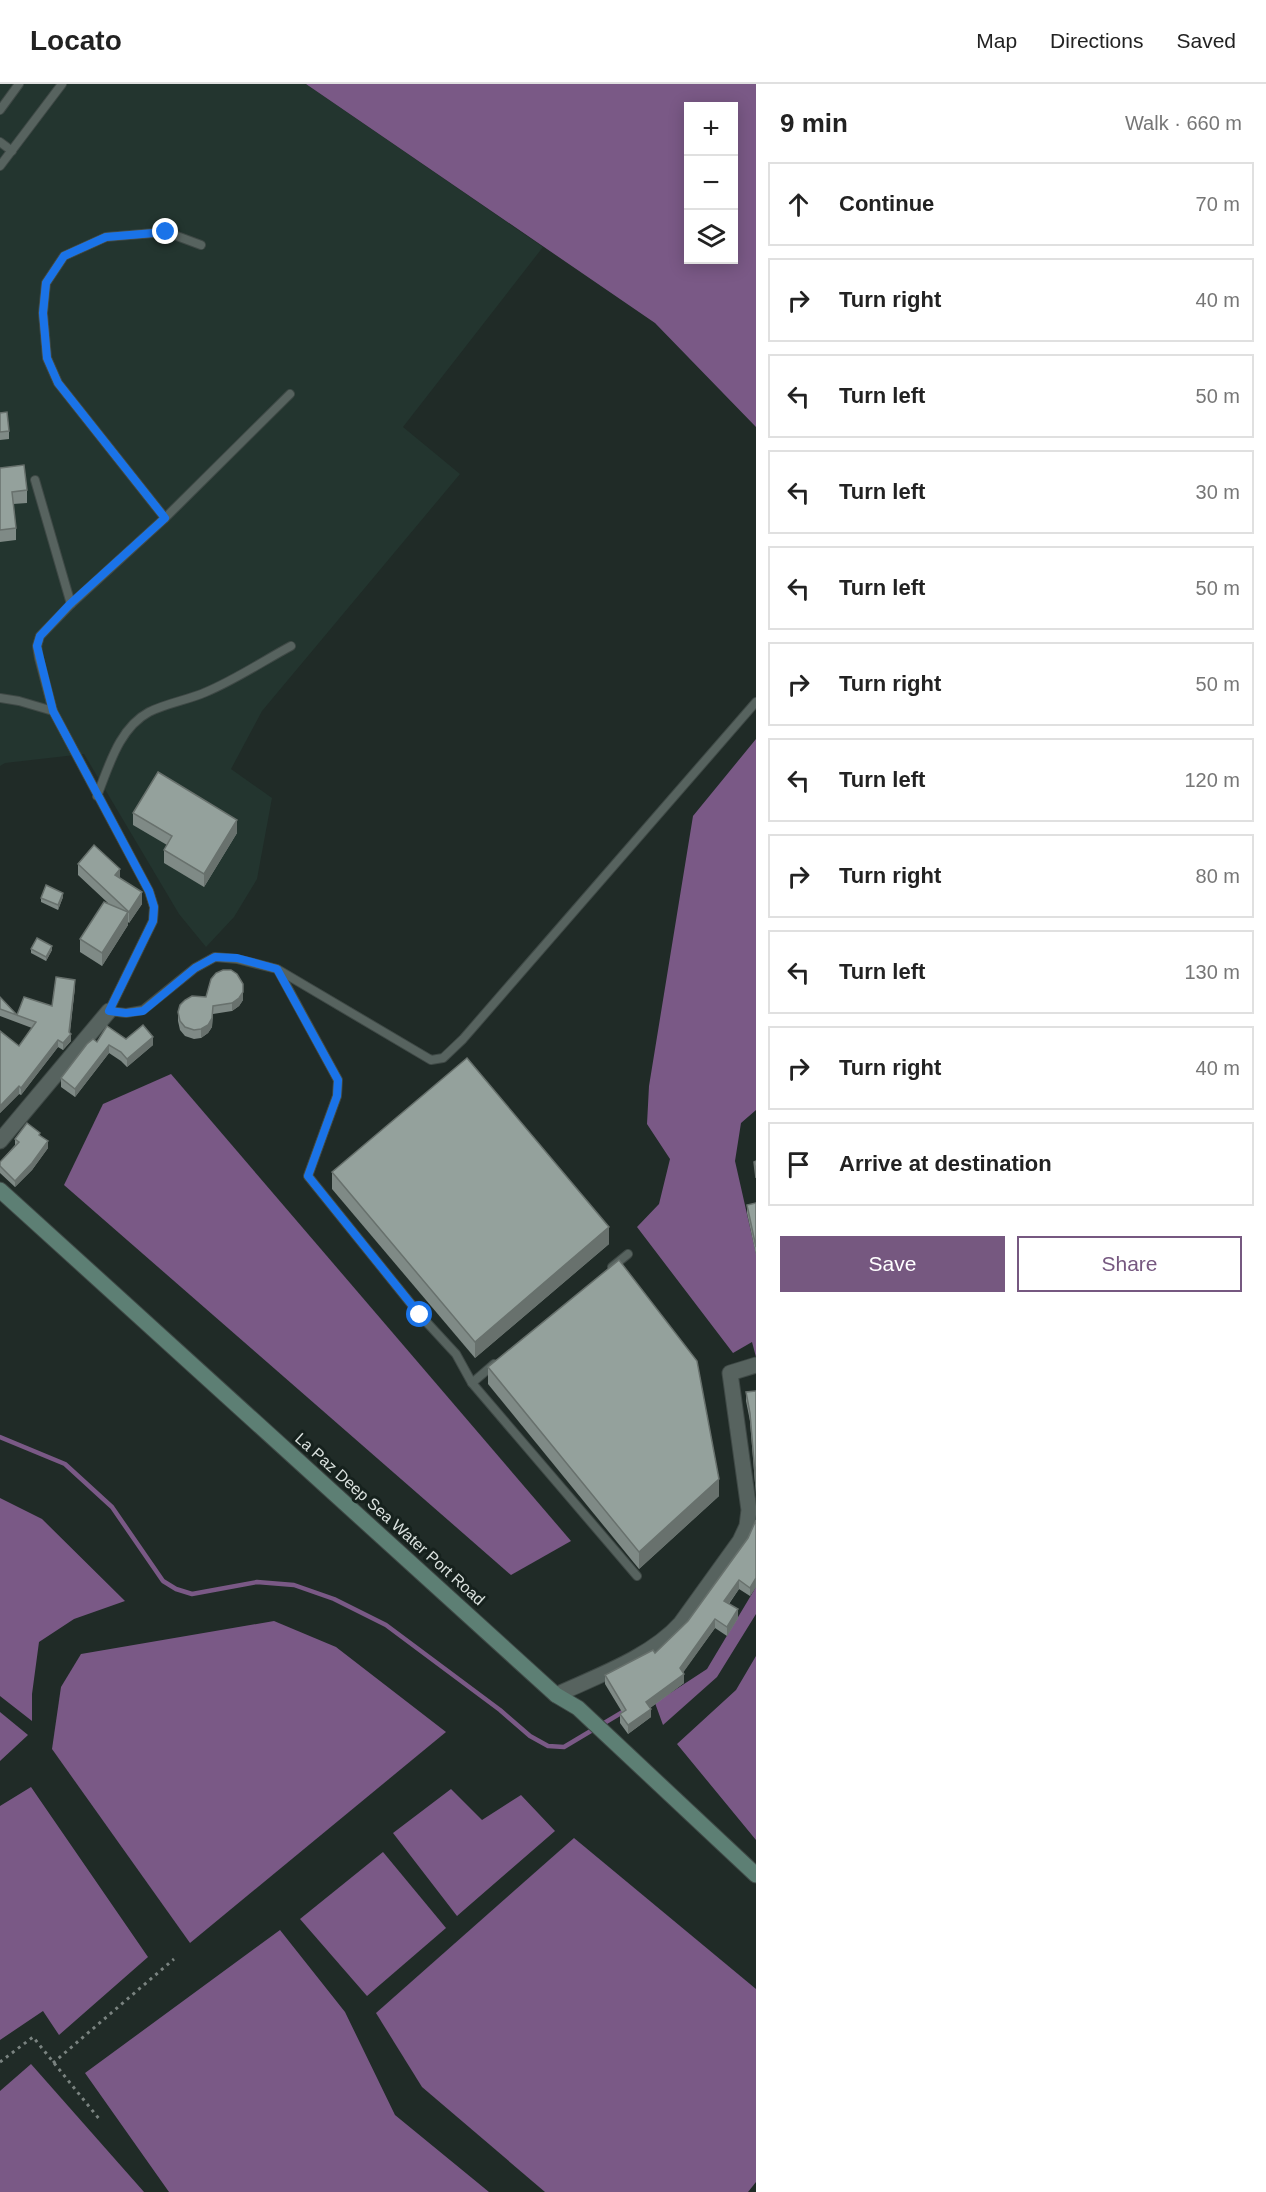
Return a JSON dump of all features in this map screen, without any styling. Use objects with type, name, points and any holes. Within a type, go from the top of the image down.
[{"type":"main road","name":"La Paz Deep Sea Water Port Road","points":[[0,1190],[556,1695],[578,1708],[756,1875]]},
{"type":"street","points":[[0,1141],[109,1011]]},
{"type":"street","points":[[556,1695],[631,1659],[671,1635],[740,1541],[747,1526],[748,1510],[730,1373],[755,1365]]},
{"type":"lane","points":[[0,110],[19,84]]},
{"type":"lane","points":[[0,166],[62,84]]},
{"type":"lane","points":[[0,142],[12,151]]},
{"type":"lane","points":[[165,518],[58,383],[47,358],[43,313],[46,283],[64,256],[106,237],[166,232],[201,245]]},
{"type":"lane","points":[[290,394],[165,518],[70,604],[40,636],[37,646],[53,711],[149,891],[154,907],[153,921],[109,1011],[126,1013],[143,1011],[195,968],[215,957],[237,958],[277,969],[431,1060],[443,1058],[756,702]]},
{"type":"lane","points":[[34,480],[70,604]]},
{"type":"lane","points":[[97,796],[116,747],[129,729],[147,713],[206,692],[291,646]]},
{"type":"lane","points":[[0,698],[53,711]]},
{"type":"lane","points":[[0,704],[19,701]]},
{"type":"lane","points":[[277,969],[338,1080],[337,1096],[308,1176],[420,1315],[456,1354],[472,1383],[637,1575]]},
{"type":"lane","points":[[609,1269],[628,1254]]},
{"type":"lane","points":[[472,1383],[500,1360]]},
{"type":"path","points":[[54,2063],[174,1959]]},
{"type":"path","points":[[0,2062],[33,2037],[100,2120]]},
{"type":"shaded area","points":[[0,84],[306,84],[543,247],[403,427],[460,474],[262,711],[231,769],[272,798],[257,879],[234,917],[206,947],[179,914],[84,754],[5,763],[0,766]]},
{"type":"shaded area","points":[[306,84],[756,84],[756,427],[655,323]]},
{"type":"shaded area","points":[[756,739],[756,1110],[741,1123],[735,1161],[756,1254],[756,1357],[752,1342],[733,1353],[637,1227],[659,1204],[670,1159],[647,1124],[649,1086],[693,816]]},
{"type":"shaded area","points":[[171,1074],[571,1541],[511,1575],[64,1185],[103,1104]]},
{"type":"shaded area","points":[[0,1498],[42,1519],[125,1601],[74,1619],[39,1642],[32,1694],[32,1721],[0,1696]]},
{"type":"shaded area","points":[[756,1587],[756,1614],[717,1677],[663,1725],[655,1703],[707,1669]]},
{"type":"shaded area","points":[[274,1621],[336,1647],[446,1732],[190,1943],[52,1749],[61,1687],[81,1654]]},
{"type":"shaded area","points":[[756,1656],[756,1840],[677,1744],[736,1690]]},
{"type":"shaded area","points":[[0,1712],[28,1735],[0,1761]]},
{"type":"shaded area","points":[[31,1787],[148,1957],[59,2035],[43,2011],[0,2040],[0,1806]]},
{"type":"shaded area","points":[[451,1789],[482,1820],[521,1795],[555,1831],[457,1916],[393,1833]]},
{"type":"shaded area","points":[[574,1838],[756,1989],[756,2182],[748,2192],[545,2192],[422,2087],[376,2013]]},
{"type":"shaded area","points":[[383,1852],[446,1928],[367,1996],[300,1919]]},
{"type":"shaded area","points":[[280,1930],[345,2012],[395,2115],[489,2192],[169,2192],[85,2073]]},
{"type":"shaded area","points":[[31,2064],[144,2192],[0,2192],[0,2091]]},
{"type":"building","points":[[7,412],[9,431],[0,432],[0,413]]},
{"type":"building","points":[[24,465],[27,490],[12,492],[16,528],[0,530],[0,468]]},
{"type":"building","points":[[158,772],[237,820],[204,874],[164,850],[172,836],[133,813]]},
{"type":"building","points":[[94,845],[120,869],[115,875],[142,892],[129,912],[78,864]]},
{"type":"building","points":[[46,885],[63,893],[58,905],[41,898]]},
{"type":"building","points":[[104,902],[128,912],[102,953],[80,939]]},
{"type":"building","points":[[37,938],[52,946],[46,957],[31,949]]},
{"type":"building","points":[[223,970],[231,970],[237,974],[243,984],[243,992],[239,998],[232,1003],[213,1006],[212,1018],[208,1025],[201,1029],[194,1030],[185,1027],[180,1021],[178,1012],[180,1005],[192,996],[206,997],[211,979]]},
{"type":"building","points":[[56,977],[75,980],[69,1032],[71,1034],[63,1043],[58,1040],[21,1088],[19,1086],[0,1106],[0,1031],[19,1046],[36,1022],[0,1009],[0,997],[17,1015],[24,997],[52,1006]]},
{"type":"building","points":[[143,1025],[153,1037],[127,1059],[121,1052],[109,1045],[75,1089],[61,1078],[87,1044],[93,1039],[97,1042],[107,1026],[126,1039]]},
{"type":"building","points":[[467,1058],[609,1227],[475,1342],[332,1172]]},
{"type":"building","points":[[27,1123],[48,1141],[15,1181],[0,1166],[0,1162],[19,1142],[15,1139]]},
{"type":"building","points":[[756,1203],[756,1247],[747,1205]]},
{"type":"building","points":[[619,1260],[697,1361],[719,1479],[639,1552],[488,1367]]},
{"type":"building","points":[[756,1391],[756,1486],[746,1392]]},
{"type":"building","points":[[756,1520],[756,1578],[750,1588],[739,1580],[724,1601],[738,1609],[727,1627],[715,1619],[680,1668],[684,1674],[646,1702],[651,1709],[628,1725],[620,1714],[626,1710],[605,1675],[653,1650],[655,1653],[688,1621],[748,1538]]},
{"type":"waterway","points":[[0,1437],[65,1464],[112,1507],[163,1581],[176,1589],[192,1594],[257,1582],[294,1585],[334,1599],[386,1625],[500,1710],[530,1736],[548,1746],[564,1747],[626,1710]]},
{"type":"route","points":[[166,232],[106,237],[64,256],[46,283],[43,313],[47,358],[58,383],[165,518],[70,604],[40,636],[37,646],[53,711],[149,891],[154,907],[153,921],[109,1011],[126,1013],[143,1011],[195,968],[215,957],[237,958],[277,969],[338,1080],[337,1096],[308,1176],[420,1315]]}]
